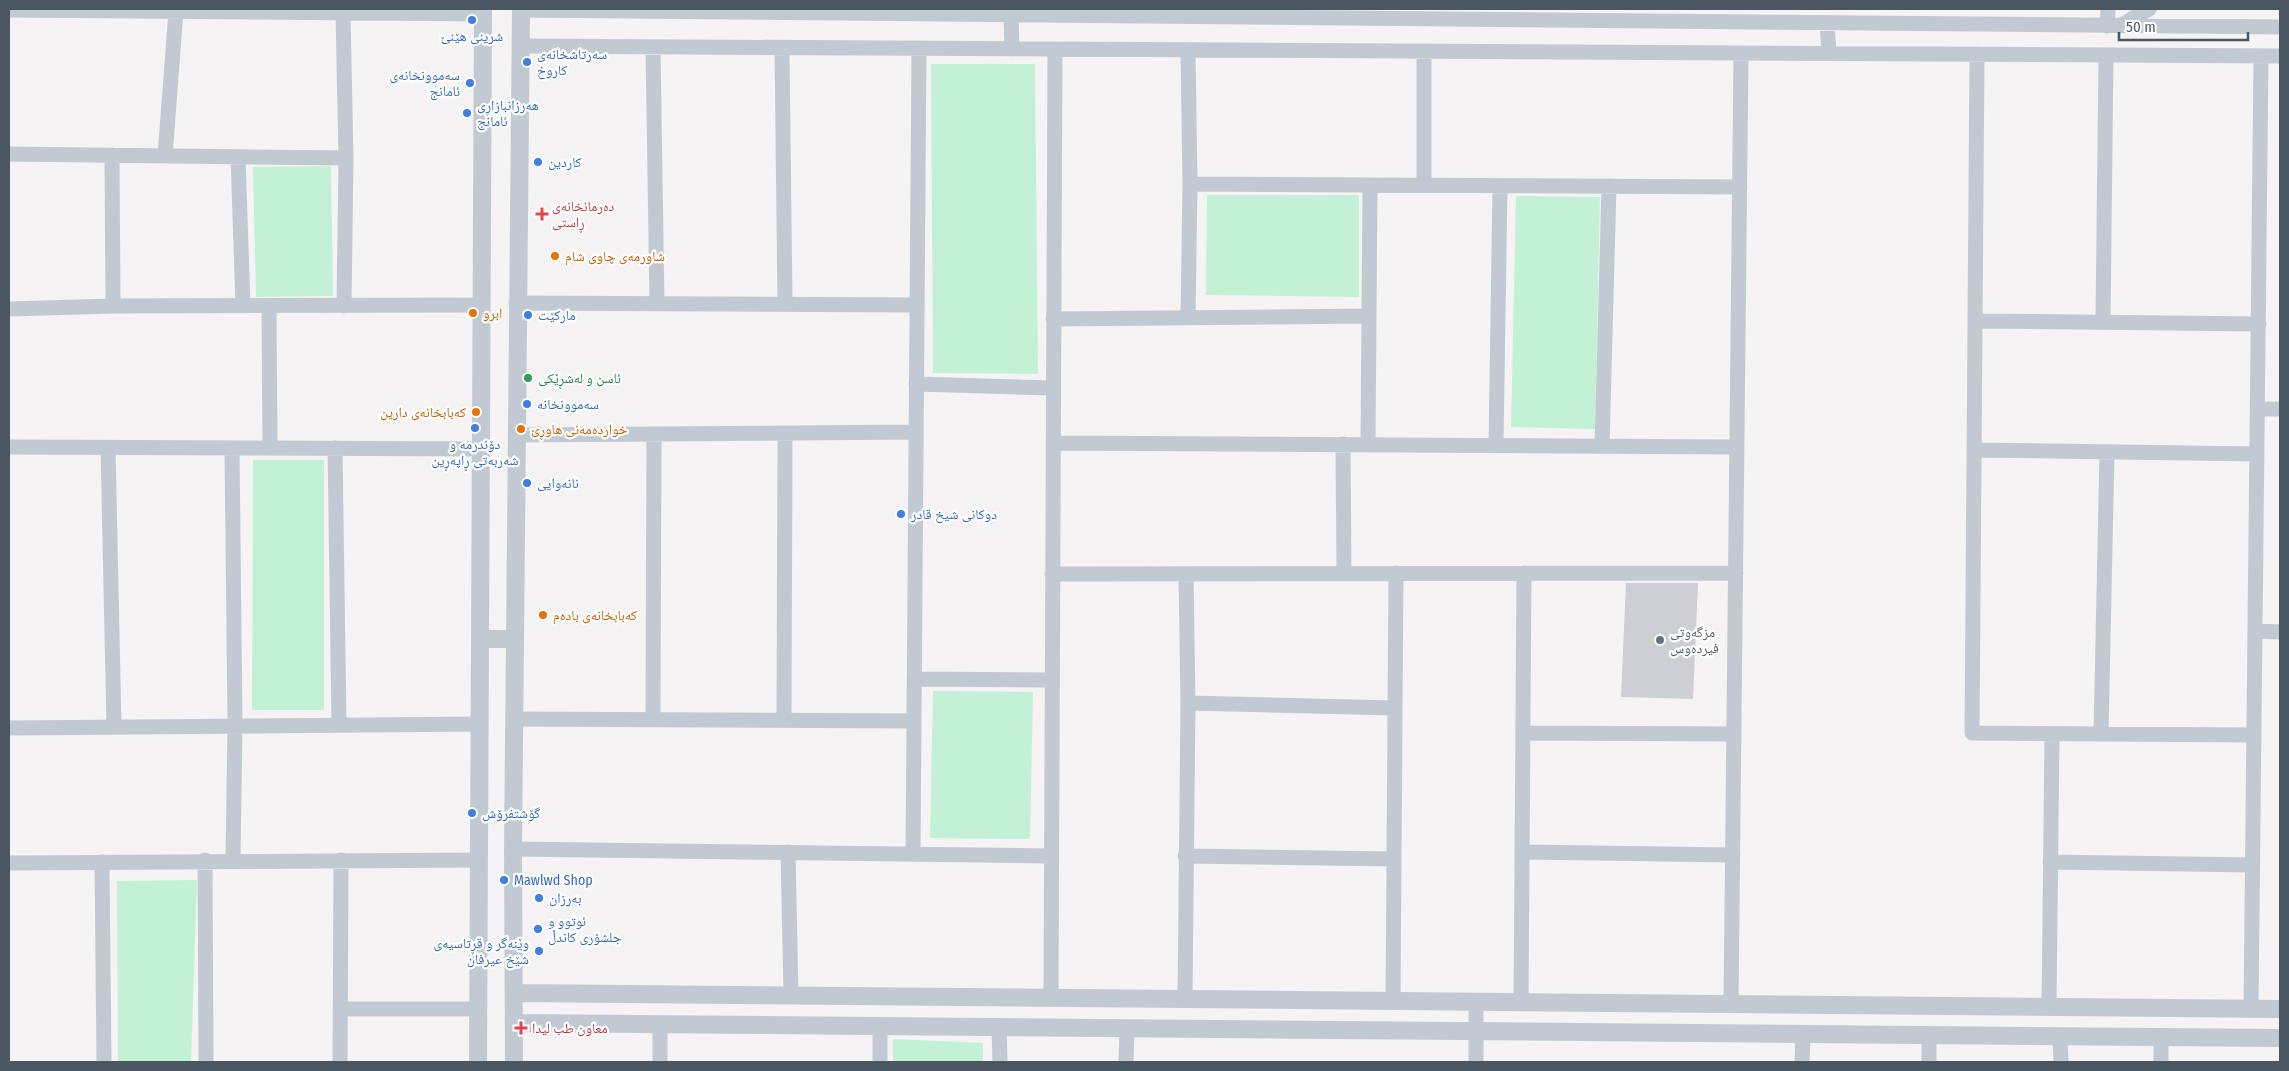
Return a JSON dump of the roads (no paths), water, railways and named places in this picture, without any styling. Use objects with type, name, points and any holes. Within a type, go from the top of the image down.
[{"type":"street","points":[[514,1062],[513,849],[516,303],[521,9],[1011,14],[1367,13],[1827,23],[2280,26]]},
{"type":"street","points":[[2108,9],[2113,26]]},
{"type":"street","points":[[2113,26],[2149,9]]},
{"type":"street","points":[[9,10],[344,13],[483,11],[478,1062]]},
{"type":"street","points":[[165,156],[176,12]]},
{"type":"street","points":[[344,13],[346,158],[344,306]]},
{"type":"street","points":[[1011,14],[1012,49]]},
{"type":"street","points":[[1827,23],[1829,53]]},
{"type":"street","points":[[520,46],[2280,56]]},
{"type":"street","points":[[653,47],[657,304]]},
{"type":"street","points":[[782,48],[785,304]]},
{"type":"street","points":[[913,854],[918,48]]},
{"type":"street","points":[[1051,998],[1054,49]]},
{"type":"street","points":[[1188,50],[1190,184],[1188,318]]},
{"type":"street","points":[[1424,51],[1424,185]]},
{"type":"street","points":[[1731,1005],[1741,53]]},
{"type":"street","points":[[1977,54],[1976,450],[1972,733],[2254,735]]},
{"type":"street","points":[[2103,322],[2106,55]]},
{"type":"street","points":[[2251,1010],[2261,56]]},
{"type":"street","points":[[9,154],[346,158]]},
{"type":"street","points":[[112,155],[113,306]]},
{"type":"street","points":[[238,157],[243,306]]},
{"type":"street","points":[[1190,184],[1740,187]]},
{"type":"street","points":[[1368,445],[1370,185]]},
{"type":"street","points":[[1496,446],[1500,186]]},
{"type":"street","points":[[1602,446],[1609,186]]},
{"type":"street","points":[[516,303],[917,305]]},
{"type":"street","points":[[9,309],[113,306],[482,305]]},
{"type":"street","points":[[269,306],[270,448]]},
{"type":"street","points":[[1053,319],[1370,316]]},
{"type":"street","points":[[1975,321],[2258,324]]},
{"type":"street","points":[[916,384],[1053,388]]},
{"type":"street","points":[[2258,408],[2280,409]]},
{"type":"street","points":[[516,435],[916,432]]},
{"type":"street","points":[[784,720],[785,433]]},
{"type":"street","points":[[654,434],[654,719]]},
{"type":"street","points":[[1053,443],[1736,447]]},
{"type":"street","points":[[1343,444],[1344,574]]},
{"type":"street","points":[[9,447],[481,449]]},
{"type":"street","points":[[108,448],[114,726]]},
{"type":"street","points":[[232,448],[235,724],[233,860]]},
{"type":"street","points":[[335,448],[339,724]]},
{"type":"street","points":[[1976,450],[2257,454]]},
{"type":"street","points":[[2102,734],[2107,452]]},
{"type":"street","points":[[1521,1003],[1524,573]]},
{"type":"street","points":[[1052,574],[1736,573]]},
{"type":"street","points":[[1184,1000],[1188,703],[1186,574]]},
{"type":"street","points":[[1393,1002],[1396,574]]},
{"type":"street","points":[[2255,631],[2280,632]]},
{"type":"street","points":[[480,639],[515,639]]},
{"type":"street","points":[[914,679],[1052,680]]},
{"type":"street","points":[[1188,703],[1395,708]]},
{"type":"street","points":[[514,719],[914,721]]},
{"type":"street","points":[[9,728],[235,724],[480,724]]},
{"type":"street","points":[[1523,733],[1734,734]]},
{"type":"street","points":[[2049,1008],[2052,734]]},
{"type":"street","points":[[513,849],[1051,856]]},
{"type":"street","points":[[788,852],[790,996]]},
{"type":"street","points":[[1522,852],[1733,855]]},
{"type":"street","points":[[1185,856],[1394,859]]},
{"type":"street","points":[[9,863],[206,860],[479,860]]},
{"type":"street","points":[[206,860],[206,1062]]},
{"type":"street","points":[[340,1062],[341,860]]},
{"type":"street","points":[[102,862],[104,1062]]},
{"type":"street","points":[[2050,862],[2252,864]]},
{"type":"street","points":[[515,993],[2280,1010]]},
{"type":"street","points":[[1476,1002],[1476,1062]]},
{"type":"street","points":[[340,1009],[478,1009]]},
{"type":"street","points":[[514,1023],[2280,1038]]},
{"type":"street","points":[[660,1024],[660,1062]]},
{"type":"street","points":[[880,1026],[880,1062]]},
{"type":"street","points":[[999,1027],[1000,1062]]},
{"type":"street","points":[[1126,1062],[1127,1028]]},
{"type":"street","points":[[1802,1062],[1803,1034]]},
{"type":"street","points":[[1929,1035],[1929,1062]]},
{"type":"street","points":[[2060,1036],[2060,1062]]},
{"type":"street","points":[[2161,1037],[2161,1062]]},
{"type":"place","name":"شرینی هێنێ","points":[[472,20]]},
{"type":"place","name":"سەرتاشخانەی کاروخ","points":[[527,62]]},
{"type":"place","name":"سەموونخانەی ئامانج","points":[[470,83]]},
{"type":"place","name":"هەرزانبازاڕی ئامانج","points":[[467,113]]},
{"type":"place","name":"كاردين","points":[[538,162]]},
{"type":"place","name":"دەرمانخانەی ڕاستی","points":[[542,214]]},
{"type":"place","name":"شاورمەی چاوی شام","points":[[555,256]]},
{"type":"place","name":"ابرو","points":[[473,313]]},
{"type":"place","name":"مارکێت","points":[[528,315]]},
{"type":"place","name":"ئاسن و لەشڕێکی","points":[[528,378]]},
{"type":"place","name":"سەموونخانە","points":[[527,404]]},
{"type":"place","name":"کەبابخانەی دارین","points":[[476,412]]},
{"type":"place","name":"دۆندرمە و شەربەتی ڕاپەڕین","points":[[475,428]]},
{"type":"place","name":"خواردەمەنی هاوڕێ","points":[[521,429]]},
{"type":"place","name":"نانەوایی","points":[[527,483]]},
{"type":"place","name":"دوکانی شیخ قادر","points":[[901,514]]},
{"type":"place","name":"کەبابخانەی بادەم","points":[[543,615]]},
{"type":"place","name":"مزگە‌وتی فیردە‌وس","points":[[1660,640]]},
{"type":"place","name":"گۆشتفرۆش","points":[[472,813]]},
{"type":"place","name":"Mawlwd Shop","points":[[504,880]]},
{"type":"place","name":"بەرزان","points":[[539,898]]},
{"type":"place","name":"ئوتوو و جلشۆری کاندڵ","points":[[538,929]]},
{"type":"place","name":"وێنەگر و قڕتاسیەی شێخ عیرفان","points":[[539,951]]},
{"type":"place","name":"معاون طب لیدا","points":[[521,1028]]}]
